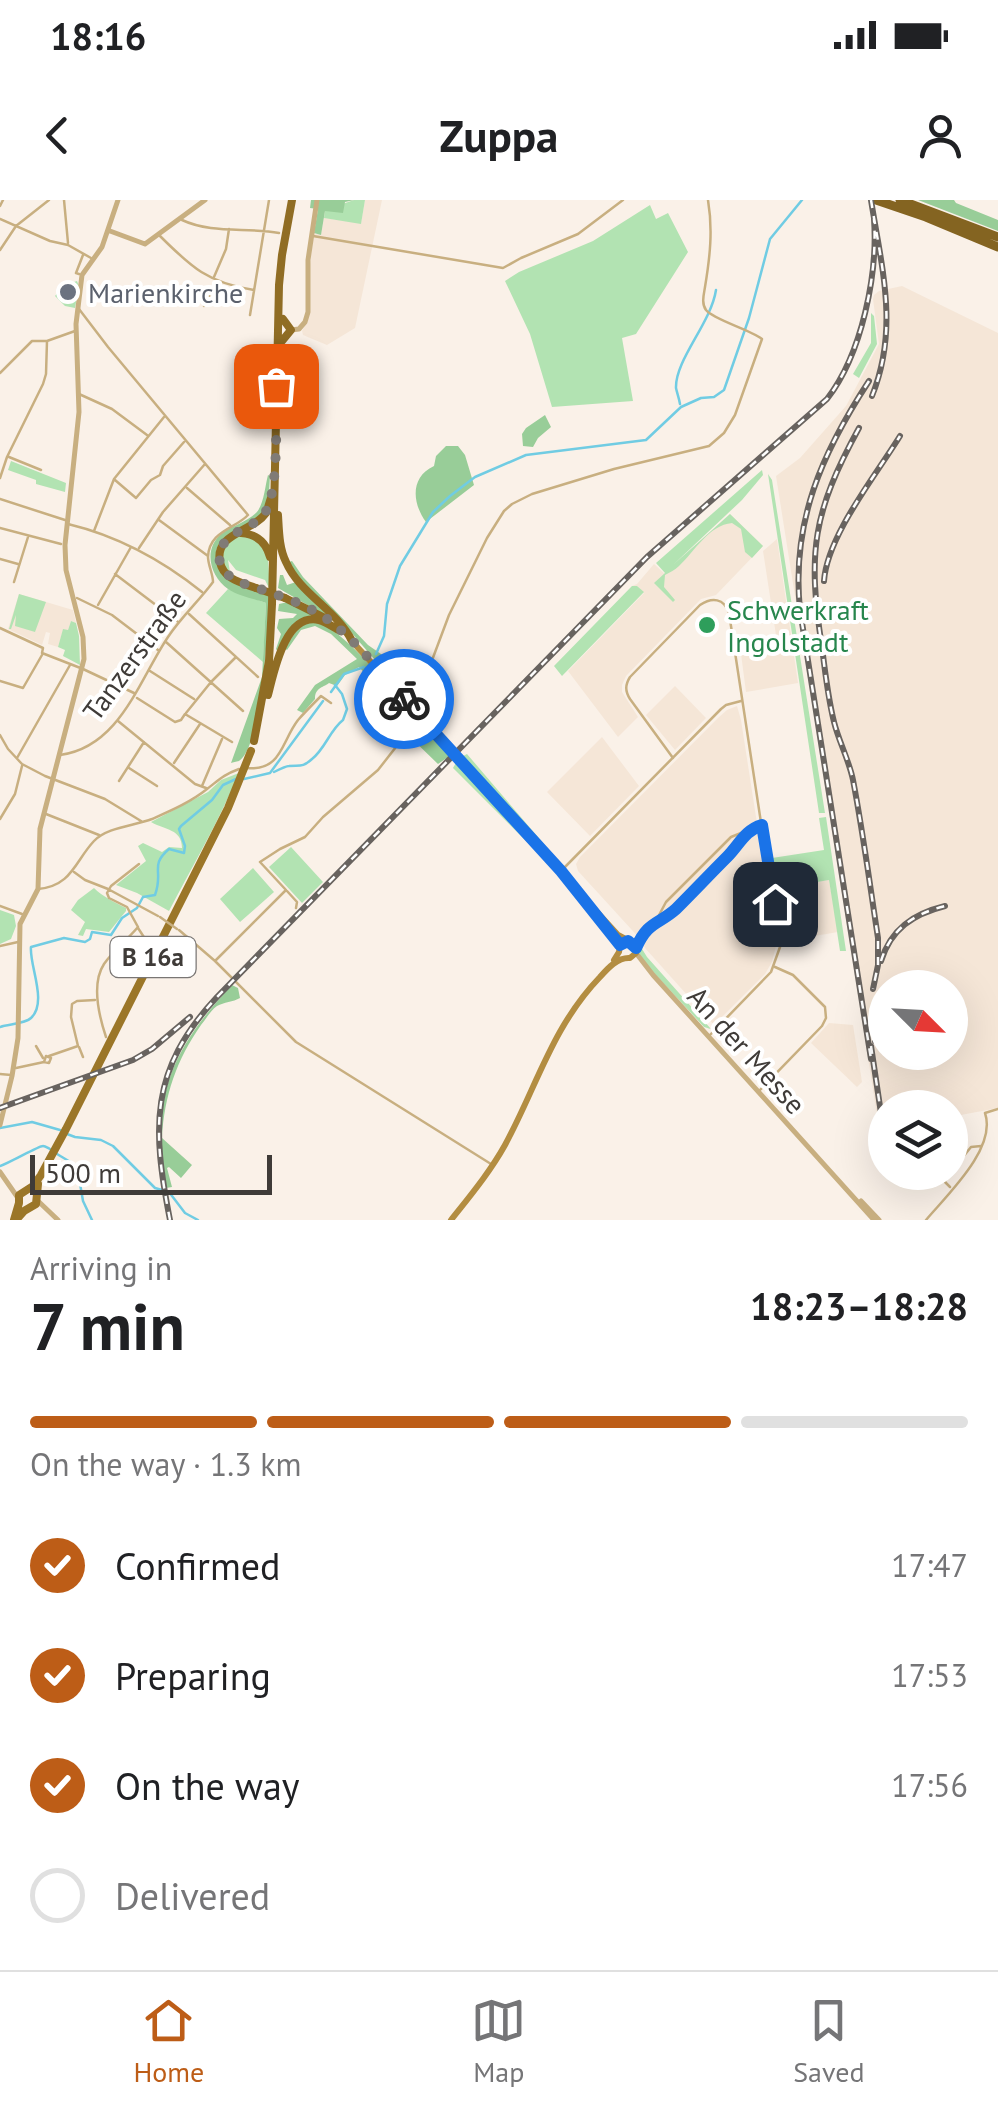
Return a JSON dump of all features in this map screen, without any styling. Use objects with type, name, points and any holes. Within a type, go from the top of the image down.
[{"type":"highway","name":"B 16a","points":[[252,746],[264,709],[274,641],[282,319],[294,200]]},
{"type":"highway","name":"B 16a","points":[[252,746],[269,661],[279,285],[294,200]]},
{"type":"highway","points":[[876,200],[998,247]]},
{"type":"highway","points":[[900,200],[998,238]]},
{"type":"highway","points":[[282,319],[291,330],[282,341]]},
{"type":"highway","points":[[275,457],[265,514],[234,530],[222,546],[222,568],[230,577],[314,611],[342,631]]},
{"type":"highway","points":[[278,516],[282,551],[291,572],[330,611],[352,641]]},
{"type":"highway","points":[[234,530],[263,542],[273,573]]},
{"type":"highway","points":[[264,709],[281,653],[295,627],[303,621],[318,620],[342,631]]},
{"type":"main road","points":[[342,631],[628,949],[576,1005],[558,1034],[513,1130],[451,1220]]},
{"type":"main road","name":"B 16a","points":[[15,1220],[64,1132],[239,784],[252,746]]},
{"type":"street","points":[[0,206],[3,200]]},
{"type":"street","points":[[0,250],[16,226],[49,200]]},
{"type":"street","points":[[64,200],[68,245]]},
{"type":"street","points":[[0,1124],[13,1072],[18,1029],[20,924],[38,889],[38,837],[83,669],[84,647],[66,570],[65,544],[80,394],[76,330],[82,275],[100,250],[118,200]]},
{"type":"street","points":[[109,230],[142,244],[204,200]]},
{"type":"street","points":[[250,315],[269,200]]},
{"type":"street","points":[[291,330],[299,329],[307,318],[307,270],[317,200]]},
{"type":"street","points":[[312,235],[503,268],[578,234],[624,200]]},
{"type":"street","points":[[419,706],[424,701],[422,688],[449,615],[504,511],[532,494],[709,446],[735,416],[762,339],[710,313],[703,301],[712,222],[708,200]]},
{"type":"street","points":[[0,219],[50,242],[68,245],[92,259]]},
{"type":"street","points":[[180,219],[201,228],[278,232]]},
{"type":"street","points":[[204,306],[226,249],[229,228]]},
{"type":"street","points":[[158,235],[190,266],[216,280],[254,290]]},
{"type":"street","points":[[82,275],[76,273],[83,254]]},
{"type":"street","points":[[78,308],[245,509],[247,517],[234,530],[216,538],[208,556],[158,519]]},
{"type":"street","points":[[0,373],[32,341],[47,341],[76,330]]},
{"type":"street","points":[[0,478],[44,384],[47,341]]},
{"type":"street","points":[[80,394],[112,409],[148,436]]},
{"type":"street","points":[[94,530],[114,480],[165,416]]},
{"type":"street","points":[[114,480],[136,498],[160,475],[186,440]]},
{"type":"street","points":[[7,456],[41,470]]},
{"type":"street","points":[[138,550],[158,519],[206,463]]},
{"type":"street","points":[[186,486],[234,530]]},
{"type":"street","points":[[0,499],[131,546],[163,563],[204,594]]},
{"type":"street","points":[[0,528],[65,544]]},
{"type":"street","points":[[14,582],[29,536]]},
{"type":"street","points":[[97,606],[131,546]]},
{"type":"street","name":"Tanzerstraße","points":[[60,755],[79,750],[117,721],[165,641],[214,579],[208,556]]},
{"type":"street","points":[[0,560],[19,564]]},
{"type":"street","points":[[115,574],[178,622]]},
{"type":"street","points":[[73,598],[97,606],[159,651]]},
{"type":"street","points":[[673,758],[630,699],[626,684],[706,601],[719,600],[727,608],[780,938],[775,967],[709,1036]]},
{"type":"street","points":[[188,612],[258,677]]},
{"type":"street","points":[[0,628],[43,648],[26,686],[0,681]]},
{"type":"street","points":[[165,641],[243,711]]},
{"type":"street","points":[[42,653],[135,695],[175,722],[181,720],[236,657]]},
{"type":"street","points":[[16,759],[71,664]]},
{"type":"street","points":[[149,670],[195,700]]},
{"type":"street","points":[[38,889],[74,872],[100,836],[142,822],[219,777],[272,763],[294,726],[321,696],[331,704]]},
{"type":"street","points":[[563,874],[721,710],[742,701]]},
{"type":"street","points":[[296,908],[296,902],[260,862],[306,837],[378,770],[403,738],[410,713]]},
{"type":"street","points":[[185,714],[232,742]]},
{"type":"street","points":[[117,721],[195,784],[205,787]]},
{"type":"street","points":[[173,764],[200,724]]},
{"type":"street","points":[[0,726],[1,737],[22,764],[106,798],[142,822]]},
{"type":"street","points":[[205,787],[222,738]]},
{"type":"street","points":[[119,781],[144,741]]},
{"type":"street","points":[[0,819],[15,794],[22,764]]},
{"type":"street","points":[[128,767],[157,786]]},
{"type":"street","points":[[44,814],[100,836]]},
{"type":"street","points":[[628,949],[669,900],[734,834],[762,825]]},
{"type":"street","points":[[654,922],[675,909],[751,828]]},
{"type":"street","points":[[729,839],[736,840],[734,850]]},
{"type":"street","points":[[108,889],[139,864]]},
{"type":"street","points":[[702,867],[710,874]]},
{"type":"street","points":[[74,872],[178,929],[303,1047],[492,1165]]},
{"type":"street","points":[[108,889],[109,898],[129,909],[151,948]]},
{"type":"street","points":[[215,961],[286,890]]},
{"type":"street","points":[[669,900],[668,908],[675,909]]},
{"type":"street","points":[[0,906],[23,914]]},
{"type":"street","points":[[106,1037],[99,1015],[99,977],[102,967],[138,927]]},
{"type":"street","points":[[0,946],[19,942]]},
{"type":"street","name":"An der Messe","points":[[628,949],[876,1220]]},
{"type":"street","points":[[758,1092],[826,1018],[822,1003],[792,974],[775,967]]},
{"type":"street","points":[[83,1057],[71,1017],[72,1004],[98,1000]]},
{"type":"street","points":[[36,1046],[46,1059]]},
{"type":"street","points":[[0,1074],[78,1046]]},
{"type":"street","points":[[968,1166],[983,1146],[988,1124],[985,1113],[998,1109]]},
{"type":"street","points":[[968,1151],[983,1146]]},
{"type":"street","points":[[0,1172],[9,1186],[58,1220]]},
{"type":"street","points":[[926,1220],[950,1190]]},
{"type":"shaded area","points":[[365,200],[382,200],[355,328],[327,345],[303,335],[302,331],[308,320],[314,233],[321,234],[324,218],[361,223]]},
{"type":"shaded area","points":[[902,286],[998,333],[998,1108],[968,1114],[968,1090],[873,1090],[870,1070],[968,1070],[968,970],[868,970],[868,1057],[776,476],[800,458],[846,406],[879,344],[874,295]]},
{"type":"shaded area","points":[[730,514],[763,546],[716,595],[701,599],[626,676],[622,692],[638,717],[618,737],[568,671],[644,593],[632,586],[654,564],[665,574]]},
{"type":"shaded area","points":[[777,539],[798,683],[746,692],[741,654],[778,648],[763,551]]},
{"type":"shaded area","points":[[19,594],[73,610],[76,623],[71,621],[68,630],[63,630],[58,647],[48,644],[50,633],[46,632],[42,645],[8,629]]},
{"type":"shaded area","points":[[675,686],[706,718],[675,750],[646,715]]},
{"type":"shaded area","points":[[737,706],[776,946],[765,974],[714,1025],[578,871],[576,864],[718,718]]},
{"type":"shaded area","points":[[602,737],[639,786],[590,836],[547,792]]},
{"type":"shaded area","points":[[829,880],[838,932],[785,941],[776,889]]},
{"type":"shaded area","points":[[829,1023],[853,1025],[862,1082],[857,1087],[811,1043]]},
{"type":"green space","points":[[311,200],[354,200],[345,202],[343,213],[325,211],[321,235],[314,233],[318,209],[310,208]]},
{"type":"green space","points":[[365,200],[361,224],[324,218],[325,210]]},
{"type":"green space","points":[[918,200],[954,200],[998,220],[998,231]]},
{"type":"green space","points":[[650,205],[656,219],[668,213],[688,252],[636,334],[622,338],[633,401],[552,407],[530,334],[505,281],[593,241]]},
{"type":"green space","points":[[68,280],[77,281],[79,286],[75,308],[65,306],[55,296]]},
{"type":"green space","points":[[871,313],[877,344],[859,378],[853,374],[871,343]]},
{"type":"green space","points":[[545,415],[551,427],[533,447],[523,446],[526,428]]},
{"type":"green space","points":[[446,446],[458,446],[465,455],[474,485],[426,522],[416,499],[417,484]]},
{"type":"green space","points":[[11,461],[66,483],[65,492],[8,470]]},
{"type":"green space","points":[[762,470],[763,475],[742,500],[674,564],[730,514],[763,546],[752,558],[745,552],[741,529],[732,523],[716,528],[665,575],[664,587],[673,602],[654,583],[665,573],[656,563]]},
{"type":"green space","points":[[768,474],[772,480],[825,813],[819,813]]},
{"type":"green space","points":[[268,475],[263,512],[222,540],[216,556],[218,568],[270,596],[262,684],[253,733],[247,751],[239,761],[231,763],[262,677],[266,603],[222,584],[213,570],[211,555],[221,534],[259,510]]},
{"type":"green space","points":[[240,535],[260,541],[268,558],[270,590],[265,580],[236,570],[228,560],[230,572],[225,570],[221,555],[229,541]]},
{"type":"green space","points":[[289,562],[368,645],[418,692],[417,704],[337,616],[301,583]]},
{"type":"green space","points":[[280,575],[287,585],[296,582],[330,618],[278,588]]},
{"type":"green space","points":[[632,586],[644,592],[562,676],[554,666]]},
{"type":"green space","points":[[228,589],[266,603],[263,662],[206,613]]},
{"type":"green space","points":[[19,594],[46,602],[35,632],[15,626],[16,615],[9,629]]},
{"type":"green space","points":[[288,602],[315,616],[305,618],[278,652],[279,619],[297,614],[278,611],[279,604]]},
{"type":"green space","points":[[317,620],[366,661],[409,709],[406,716],[383,688],[374,688],[359,667],[345,675],[337,686],[329,683],[319,689],[303,713],[297,710],[315,685],[357,659],[331,634],[315,626],[301,630],[287,650],[284,648],[301,625]]},
{"type":"green space","points":[[71,621],[76,623],[79,636],[80,665],[63,656],[65,650],[58,647],[63,629],[68,630]]},
{"type":"green space","points":[[415,715],[451,755],[438,764],[408,735],[410,718]]},
{"type":"green space","points":[[467,754],[555,857],[555,861],[461,757]]},
{"type":"green space","points":[[457,761],[553,868],[453,768]]},
{"type":"green space","points":[[239,773],[169,911],[116,885],[146,861],[138,846],[143,843],[162,852],[169,847],[182,848],[176,834],[151,822]]},
{"type":"green space","points":[[826,817],[846,951],[840,951],[829,880],[776,889],[772,858],[824,850],[819,818]]},
{"type":"green space","points":[[291,847],[323,882],[302,903],[269,867]]},
{"type":"green space","points":[[253,868],[274,892],[240,922],[220,899]]},
{"type":"green space","points":[[94,888],[126,911],[109,932],[86,929],[83,936],[78,935],[85,922],[71,910]]},
{"type":"green space","points":[[0,910],[14,915],[16,926],[11,939],[0,944]]},
{"type":"green space","points":[[639,944],[711,1029],[704,1027],[641,959]]},
{"type":"green space","points":[[232,985],[238,988],[240,998],[211,1012],[185,1051],[173,1078],[162,1138],[192,1165],[181,1178],[167,1168],[172,1187],[166,1188],[161,1127],[170,1077],[194,1031]]},
{"type":"waterway","points":[[376,654],[400,566],[433,512],[475,477],[526,455],[646,440],[681,407],[724,390],[770,239],[802,200]]},
{"type":"waterway","points":[[680,404],[677,377],[716,290]]},
{"type":"waterway","points":[[331,692],[344,674],[364,667]]},
{"type":"waterway","points":[[274,772],[309,762],[343,720],[347,709],[335,685]]},
{"type":"waterway","points":[[244,779],[270,773],[323,701]]},
{"type":"waterway","points":[[0,1027],[28,1020],[36,1011],[38,993],[31,947],[64,938],[85,942],[92,932],[111,935],[143,897],[155,895],[163,855],[169,849],[184,853],[181,826],[212,800],[223,785],[236,779]]},
{"type":"waterway","points":[[0,1128],[32,1122],[60,1130]]},
{"type":"waterway","points":[[67,1134],[113,1146],[155,1188],[169,1192],[185,1213],[198,1220]]},
{"type":"waterway","points":[[0,1166],[40,1147],[50,1149]]},
{"type":"waterway","points":[[57,1154],[77,1166],[83,1201],[92,1220]]},
{"type":"railway","points":[[871,200],[886,299],[885,347],[872,396]]},
{"type":"railway","points":[[170,1220],[160,1157],[161,1101],[178,1050],[195,1024],[647,557],[827,399],[850,360],[865,313],[873,264],[874,219]]},
{"type":"railway","points":[[868,1040],[798,578],[805,518],[824,462],[869,381]]},
{"type":"railway","points":[[859,428],[823,509],[815,585],[830,704],[853,780],[863,839],[878,938],[877,970]]},
{"type":"railway","points":[[824,581],[827,563],[843,526],[900,436]]},
{"type":"railway","points":[[881,961],[891,940],[905,924],[945,906]]},
{"type":"railway","points":[[0,1108],[133,1060],[190,1017]]},
{"type":"railway","points":[[875,1070],[878,1090]]},
{"type":"way so far","points":[[276,386],[270,500],[261,518],[223,543],[220,564],[239,582],[302,605],[328,620],[404,699]]},
{"type":"place","name":"Marienkirche","points":[[68,292]]},
{"type":"place","name":"Schwerkraft Ingolstadt","points":[[707,625]]},
{"type":"route","points":[[404,699],[561,871],[620,945],[628,941],[636,948],[654,922],[672,913],[751,828],[762,825],[775,904]]}]
